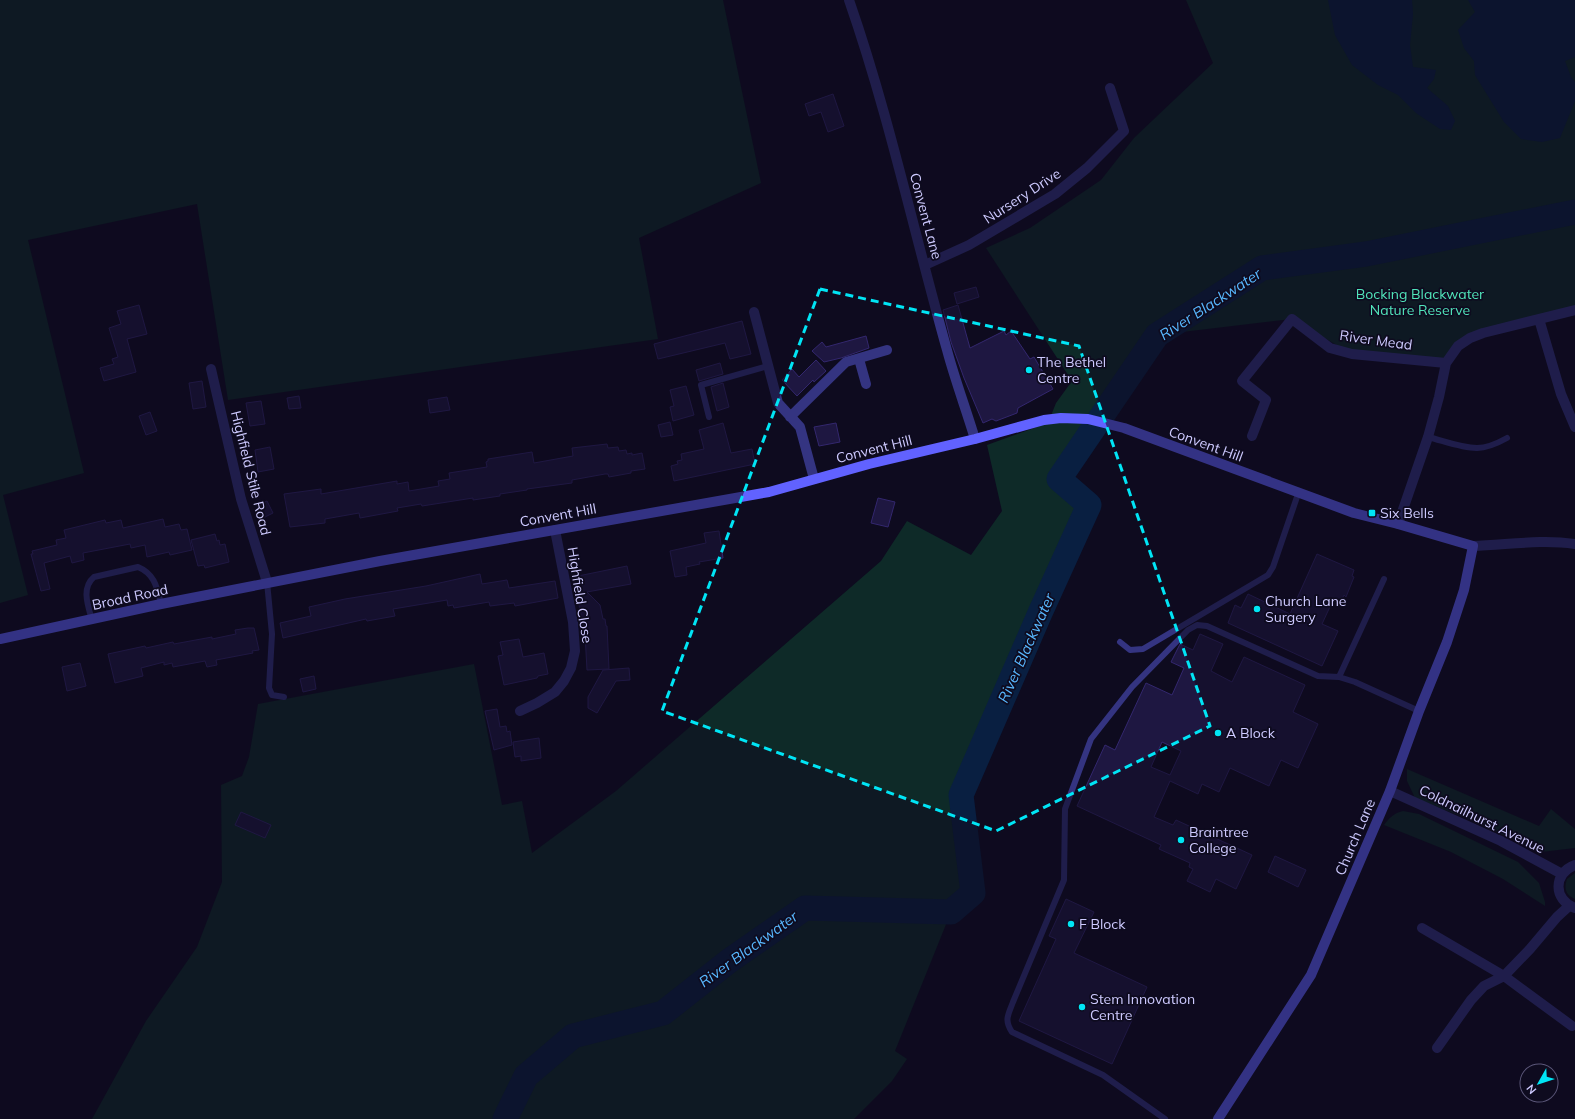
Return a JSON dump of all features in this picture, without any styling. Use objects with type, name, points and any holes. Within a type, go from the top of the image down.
[{"type":"main road","name":"Convent Hill","points":[[267,582],[769,492],[869,464],[975,439],[1044,420],[1061,418],[1088,419],[1124,428],[1298,494],[1354,513],[1473,546]]},
{"type":"main road","name":"Church Lane","points":[[1218,1119],[1311,975],[1390,791],[1419,711],[1447,642],[1464,590],[1473,546]]},
{"type":"main road","name":"Broad Road","points":[[0,639],[267,582]]},
{"type":"street","name":"Convent Lane","points":[[850,0],[893,147],[947,350],[975,439]]},
{"type":"street","name":"Nursery Drive","points":[[925,265],[969,245],[1022,215],[1055,194],[1087,168],[1124,131],[1110,88]]},
{"type":"street","points":[[1398,524],[1428,437],[1439,397],[1446,363],[1458,346],[1470,338],[1484,332],[1575,310]]},
{"type":"street","points":[[754,312],[778,403],[800,427],[814,479]]},
{"type":"street","points":[[1539,319],[1561,394],[1575,427]]},
{"type":"street","name":"River Mead","points":[[1252,436],[1266,400],[1242,381],[1292,320],[1330,348],[1352,354],[1446,363]]},
{"type":"street","points":[[790,417],[846,362],[887,350]]},
{"type":"street","points":[[859,359],[866,384]]},
{"type":"street","name":"Highfield Stile Road","points":[[212,369],[241,499],[267,582]]},
{"type":"street","name":"Highfield Close","points":[[520,711],[555,692],[571,668],[575,651],[573,622],[555,530]]},
{"type":"street","points":[[1473,546],[1532,542],[1560,542],[1575,544]]},
{"type":"street","name":"Coldnailhurst Avenue","points":[[1390,791],[1501,841],[1562,874]]},
{"type":"street","points":[[1436,1048],[1471,1000],[1484,986],[1504,976],[1530,949],[1557,917],[1572,907],[1562,900],[1558,882],[1562,874],[1575,865]]},
{"type":"street","points":[[1422,928],[1504,976],[1572,1026]]},
{"type":"lane","points":[[709,417],[701,385],[768,366]]},
{"type":"lane","points":[[1428,437],[1464,447],[1478,448],[1493,445],[1507,438]]},
{"type":"lane","points":[[1120,642],[1130,650],[1142,649],[1268,575],[1273,567],[1298,494]]},
{"type":"lane","points":[[92,620],[86,598],[90,581],[94,577],[138,567],[151,575],[157,586],[161,604]]},
{"type":"lane","points":[[1339,677],[1384,579]]},
{"type":"lane","points":[[267,582],[272,634],[269,688],[272,695],[284,696]]},
{"type":"lane","points":[[1165,1119],[1102,1075],[1012,1032],[1008,1026],[1007,1019],[1012,1002],[1064,880],[1065,809],[1092,739],[1132,687],[1188,630],[1197,625],[1207,626],[1318,676],[1339,677],[1355,682],[1419,711]]},
{"type":"highlighted area","points":[[820,289],[1079,346],[1210,726],[996,831],[662,711]]},
{"type":"green space","points":[[0,0],[723,0],[761,183],[639,238],[658,339],[228,400],[197,204],[28,240],[84,473],[3,495],[28,595],[0,603]]},
{"type":"green space","name":"Bocking Blackwater Nature Reserve","points":[[1186,0],[1575,0],[1575,308],[1470,338],[1446,363],[1352,354],[1292,319],[1157,335],[1059,479],[1089,505],[1040,613],[961,795],[973,893],[951,912],[895,1051],[907,1059],[892,1081],[854,1119],[92,1119],[146,1021],[197,947],[222,882],[221,785],[242,776],[249,757],[258,704],[474,664],[502,805],[522,801],[532,853],[616,791],[881,561],[907,521],[971,555],[1002,511],[987,445],[1048,423],[1056,403],[1072,381],[986,248],[1030,228],[1101,180],[1134,138],[1213,63]]},
{"type":"green space","points":[[1407,769],[1539,826],[1551,809],[1575,829],[1575,848],[1541,852],[1468,819],[1415,798],[1407,781]]},
{"type":"green space","points":[[1403,811],[1419,814],[1518,862],[1539,883],[1545,906],[1503,879],[1451,852],[1384,825],[1392,816]]},
{"type":"green space","points":[[1575,873],[1575,899],[1567,893],[1566,885],[1567,879]]},
{"type":"water","points":[[1328,0],[1412,0],[1413,14],[1410,45],[1413,67],[1436,70],[1434,79],[1427,88],[1448,106],[1455,121],[1451,130],[1440,129],[1416,113],[1398,95],[1378,85],[1352,65],[1335,35]]},
{"type":"water","points":[[1468,0],[1575,0],[1575,57],[1565,61],[1571,77],[1575,82],[1575,101],[1560,138],[1542,142],[1521,139],[1504,122],[1475,75],[1474,61],[1464,48],[1458,30],[1475,12]]},
{"type":"building","points":[[833,94],[844,126],[828,132],[821,112],[809,116],[805,104]]},
{"type":"building","points":[[976,287],[979,297],[957,304],[954,293]]},
{"type":"building","points":[[139,305],[147,334],[127,339],[136,372],[104,381],[100,368],[114,364],[112,359],[118,357],[109,328],[121,324],[117,311]]},
{"type":"building","points":[[958,305],[970,348],[1004,331],[1006,335],[1011,331],[1030,359],[1034,357],[1053,389],[1018,408],[1017,413],[996,421],[992,419],[983,423],[951,342],[943,310]]},
{"type":"building","points":[[742,321],[751,354],[730,359],[725,343],[658,359],[654,344]]},
{"type":"building","points":[[866,336],[869,348],[841,358],[824,362],[812,351],[822,342],[826,347]]},
{"type":"building","points":[[816,360],[826,371],[814,382],[813,380],[797,396],[782,380],[792,369],[799,377]]},
{"type":"building","points":[[720,363],[723,374],[699,381],[696,370]]},
{"type":"building","points":[[202,381],[206,407],[193,409],[189,383]]},
{"type":"building","points":[[723,383],[729,407],[717,411],[711,387]]},
{"type":"building","points":[[686,386],[694,415],[673,421],[670,407],[674,406],[670,390]]},
{"type":"building","points":[[299,396],[301,408],[289,409],[287,398]]},
{"type":"building","points":[[447,397],[450,410],[430,413],[428,400]]},
{"type":"building","points":[[261,401],[265,424],[250,426],[246,403]]},
{"type":"building","points":[[150,412],[157,431],[146,435],[139,416]]},
{"type":"building","points":[[670,422],[673,435],[661,437],[658,425]]},
{"type":"building","points":[[723,423],[731,453],[752,449],[755,464],[674,481],[671,466],[678,464],[677,461],[682,460],[681,454],[704,449],[699,430]]},
{"type":"building","points":[[836,423],[840,442],[819,446],[814,427]]},
{"type":"building","points":[[607,444],[608,448],[618,447],[619,451],[626,450],[627,454],[632,453],[632,455],[642,453],[645,469],[609,477],[608,474],[605,474],[572,480],[572,483],[527,489],[500,494],[500,496],[473,500],[473,498],[422,506],[421,504],[397,508],[398,511],[360,518],[359,513],[325,519],[325,523],[290,527],[284,494],[321,489],[321,494],[397,481],[397,484],[408,482],[409,491],[439,486],[438,481],[450,479],[449,473],[487,467],[486,462],[488,459],[532,452],[534,463],[573,456],[572,448]]},
{"type":"building","points":[[270,447],[274,469],[258,472],[255,450]]},
{"type":"building","points":[[878,498],[895,502],[888,527],[871,523]]},
{"type":"building","points":[[267,501],[273,513],[263,518],[257,506]]},
{"type":"building","points":[[163,519],[165,527],[179,524],[181,530],[187,529],[192,550],[170,555],[169,552],[147,557],[145,545],[131,548],[130,544],[83,553],[84,560],[72,563],[70,556],[44,563],[50,589],[41,591],[31,554],[33,554],[32,551],[57,545],[56,540],[66,538],[64,530],[105,520],[106,523],[121,520],[123,528]]},
{"type":"building","points":[[719,531],[723,558],[699,562],[700,564],[686,567],[687,575],[675,577],[670,551],[706,543],[704,533]]},
{"type":"building","points":[[215,534],[220,545],[225,544],[229,562],[205,568],[204,565],[198,566],[191,540]]},
{"type":"building","name":"Church Lane Surgery","points":[[1317,554],[1354,570],[1352,576],[1354,577],[1346,597],[1344,595],[1341,601],[1334,598],[1322,624],[1338,631],[1322,666],[1228,623],[1235,605],[1241,608],[1248,594],[1290,614]]},
{"type":"building","points":[[627,566],[631,584],[587,592],[600,605],[603,619],[605,619],[607,626],[609,669],[587,670],[585,634],[579,605],[582,604],[578,576]]},
{"type":"building","points":[[480,574],[482,584],[507,580],[509,588],[555,581],[558,598],[515,606],[514,603],[490,606],[489,602],[454,608],[453,605],[448,606],[447,600],[393,609],[395,616],[367,621],[366,619],[283,638],[280,623],[311,616],[309,607],[345,599],[426,586]]},
{"type":"building","points":[[254,628],[259,650],[252,651],[253,653],[216,660],[217,665],[207,667],[205,661],[173,667],[172,663],[164,665],[164,662],[141,668],[143,676],[115,683],[108,654],[145,646],[146,648],[173,642],[174,644],[212,637],[212,639],[236,634],[235,630]]},
{"type":"building","name":"A Block","points":[[1200,634],[1223,644],[1211,671],[1232,682],[1244,657],[1305,685],[1293,712],[1318,724],[1298,768],[1281,760],[1269,786],[1230,768],[1219,792],[1202,784],[1198,794],[1170,781],[1154,817],[1173,825],[1176,820],[1252,855],[1236,889],[1216,879],[1210,892],[1187,881],[1193,869],[1189,867],[1190,863],[1159,849],[1161,845],[1077,806],[1105,745],[1115,750],[1146,683],[1172,695],[1184,668],[1171,662],[1180,644],[1193,650]],"holes":[[[1162,742],[1181,751],[1170,775],[1151,767]]]},
{"type":"building","points":[[519,639],[523,657],[544,653],[548,674],[538,676],[537,678],[504,685],[498,656],[503,655],[500,642]]},
{"type":"building","points":[[80,663],[86,686],[67,691],[62,667]]},
{"type":"building","points":[[629,668],[630,680],[616,681],[597,713],[588,708],[588,697],[603,670]]},
{"type":"building","points":[[314,676],[316,689],[303,692],[300,679]]},
{"type":"building","points":[[497,709],[500,727],[506,726],[507,732],[510,731],[512,745],[494,750],[485,711]]},
{"type":"building","points":[[539,738],[541,758],[521,761],[521,756],[515,757],[513,742]]},
{"type":"building","points":[[241,812],[271,825],[265,838],[235,825]]},
{"type":"building","points":[[1275,856],[1306,870],[1298,887],[1268,872]]},
{"type":"building","name":"Stem Innovation Centre","points":[[1066,899],[1094,912],[1074,953],[1147,987],[1112,1064],[1019,1021],[1056,939],[1049,936]]},
{"type":"waterway","name":"River Blackwater","points":[[505,1119],[526,1076],[573,1036],[663,1013],[729,961],[805,908],[951,912],[973,893],[961,795],[1040,613],[1089,505],[1059,479],[1157,335],[1262,268],[1366,254],[1575,212]]},
{"type":"place","name":"The Bethel Centre","points":[[1029,370]]},
{"type":"place","name":"Six Bells","points":[[1372,513]]},
{"type":"place","name":"Church Lane Surgery","points":[[1257,609]]},
{"type":"place","name":"A Block","points":[[1218,733]]},
{"type":"place","name":"Braintree College","points":[[1181,840]]},
{"type":"place","name":"F Block","points":[[1071,924]]},
{"type":"place","name":"Stem Innovation Centre","points":[[1082,1007]]}]
